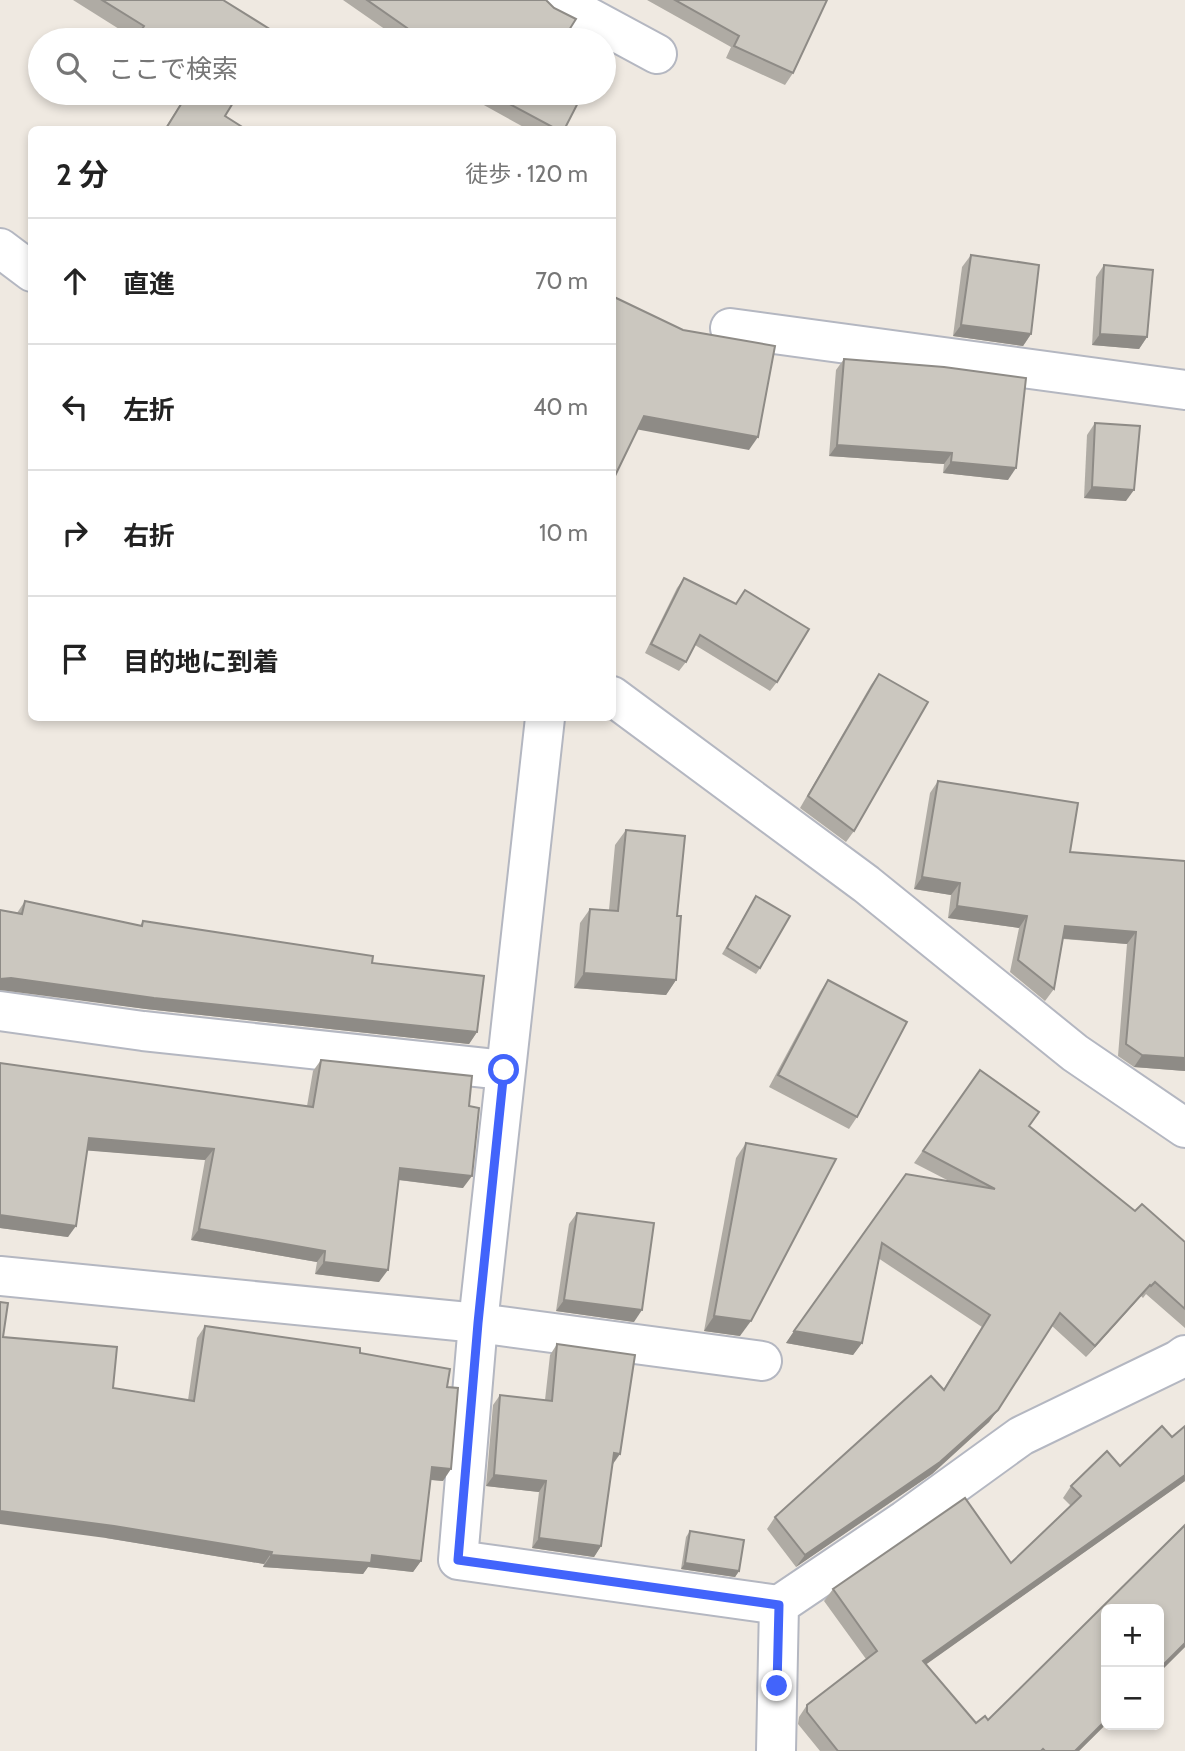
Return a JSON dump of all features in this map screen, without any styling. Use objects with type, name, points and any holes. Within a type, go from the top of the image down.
[{"type":"street","points":[[557,0],[609,28]]},
{"type":"street","points":[[616,32],[657,54]]},
{"type":"street","points":[[0,248],[28,269]]},
{"type":"street","points":[[730,328],[1185,390]]},
{"type":"street","points":[[616,699],[866,884],[1075,1053],[1185,1128]]},
{"type":"street","points":[[545,721],[504,1070],[478,1323],[458,1560],[779,1605],[905,1520],[1021,1436],[1185,1355]]},
{"type":"street","points":[[0,1011],[143,1031],[504,1070]]},
{"type":"street","points":[[0,1276],[478,1323],[762,1361]]},
{"type":"street","points":[[776,1751],[779,1605]]},
{"type":"building","points":[[102,0],[223,0],[268,28],[143,28],[144,26]]},
{"type":"building","points":[[367,0],[546,0],[554,8],[576,19],[570,28],[407,28]]},
{"type":"building","points":[[675,0],[827,0],[793,73],[734,46],[739,36]]},
{"type":"building","points":[[181,105],[232,105],[225,116],[241,126],[167,126]]},
{"type":"building","points":[[511,105],[577,105],[566,126],[551,126]]},
{"type":"building","points":[[971,255],[1039,265],[1031,334],[961,325]]},
{"type":"building","points":[[1104,265],[1153,270],[1147,337],[1100,334]]},
{"type":"building","points":[[616,298],[683,330],[775,346],[758,437],[644,416],[616,474]]},
{"type":"building","points":[[844,359],[944,367],[1026,378],[1016,468],[951,462],[952,453],[837,445]]},
{"type":"building","points":[[1095,423],[1140,426],[1134,490],[1092,487]]},
{"type":"building","points":[[684,578],[736,604],[745,590],[809,629],[777,682],[700,635],[686,662],[651,644]]},
{"type":"building","points":[[879,674],[928,702],[854,831],[808,796]]},
{"type":"building","points":[[938,781],[1078,803],[1070,852],[1185,861],[1185,1058],[1142,1055],[1126,1044],[1136,932],[1065,926],[1054,989],[1018,960],[1027,916],[957,906],[960,883],[922,877]]},
{"type":"building","points":[[626,830],[685,836],[677,916],[681,916],[676,980],[584,973],[590,909],[618,911]]},
{"type":"building","points":[[756,896],[790,916],[760,968],[727,948]]},
{"type":"building","points":[[25,901],[142,926],[143,921],[373,956],[372,963],[484,976],[477,1032],[154,998],[11,978],[0,979],[0,910],[22,914]]},
{"type":"building","points":[[828,980],[907,1022],[857,1117],[778,1075]]},
{"type":"building","points":[[321,1060],[472,1076],[469,1106],[479,1108],[472,1176],[400,1168],[388,1270],[324,1262],[325,1251],[199,1229],[214,1149],[89,1138],[76,1226],[0,1215],[0,1063],[313,1107]]},
{"type":"building","points":[[980,1070],[1039,1112],[1029,1126],[1135,1211],[1142,1204],[1185,1242],[1185,1309],[1155,1282],[1095,1346],[1060,1313],[998,1410],[940,1462],[805,1555],[775,1517],[931,1376],[944,1390],[990,1315],[882,1243],[862,1343],[794,1331],[906,1174],[995,1189],[923,1151]]},
{"type":"building","points":[[746,1143],[836,1159],[751,1321],[714,1316]]},
{"type":"building","points":[[577,1213],[654,1223],[642,1310],[564,1300]]},
{"type":"building","points":[[0,1302],[8,1303],[3,1337],[117,1347],[113,1388],[194,1401],[205,1326],[360,1348],[360,1353],[450,1369],[447,1387],[458,1388],[451,1469],[432,1467],[421,1561],[372,1555],[371,1563],[271,1555],[272,1552],[114,1526],[0,1511]]},
{"type":"building","points":[[557,1344],[635,1355],[620,1454],[614,1453],[601,1546],[539,1538],[546,1481],[494,1475],[500,1395],[552,1401]]},
{"type":"building","points":[[1162,1426],[1172,1437],[1185,1426],[1185,1475],[923,1661],[976,1723],[985,1716],[988,1720],[1101,1608],[1101,1725],[1075,1751],[838,1751],[807,1712],[807,1705],[877,1651],[833,1589],[965,1498],[1011,1563],[1081,1496],[1071,1486],[1107,1451],[1120,1466]]},
{"type":"building","points":[[1185,1525],[1185,1643],[1164,1664],[1164,1604],[1105,1604]]},
{"type":"building","points":[[690,1531],[744,1540],[739,1571],[685,1563]]},
{"type":"route","points":[[504,1070],[478,1323],[458,1560],[779,1605],[777,1686]]}]
